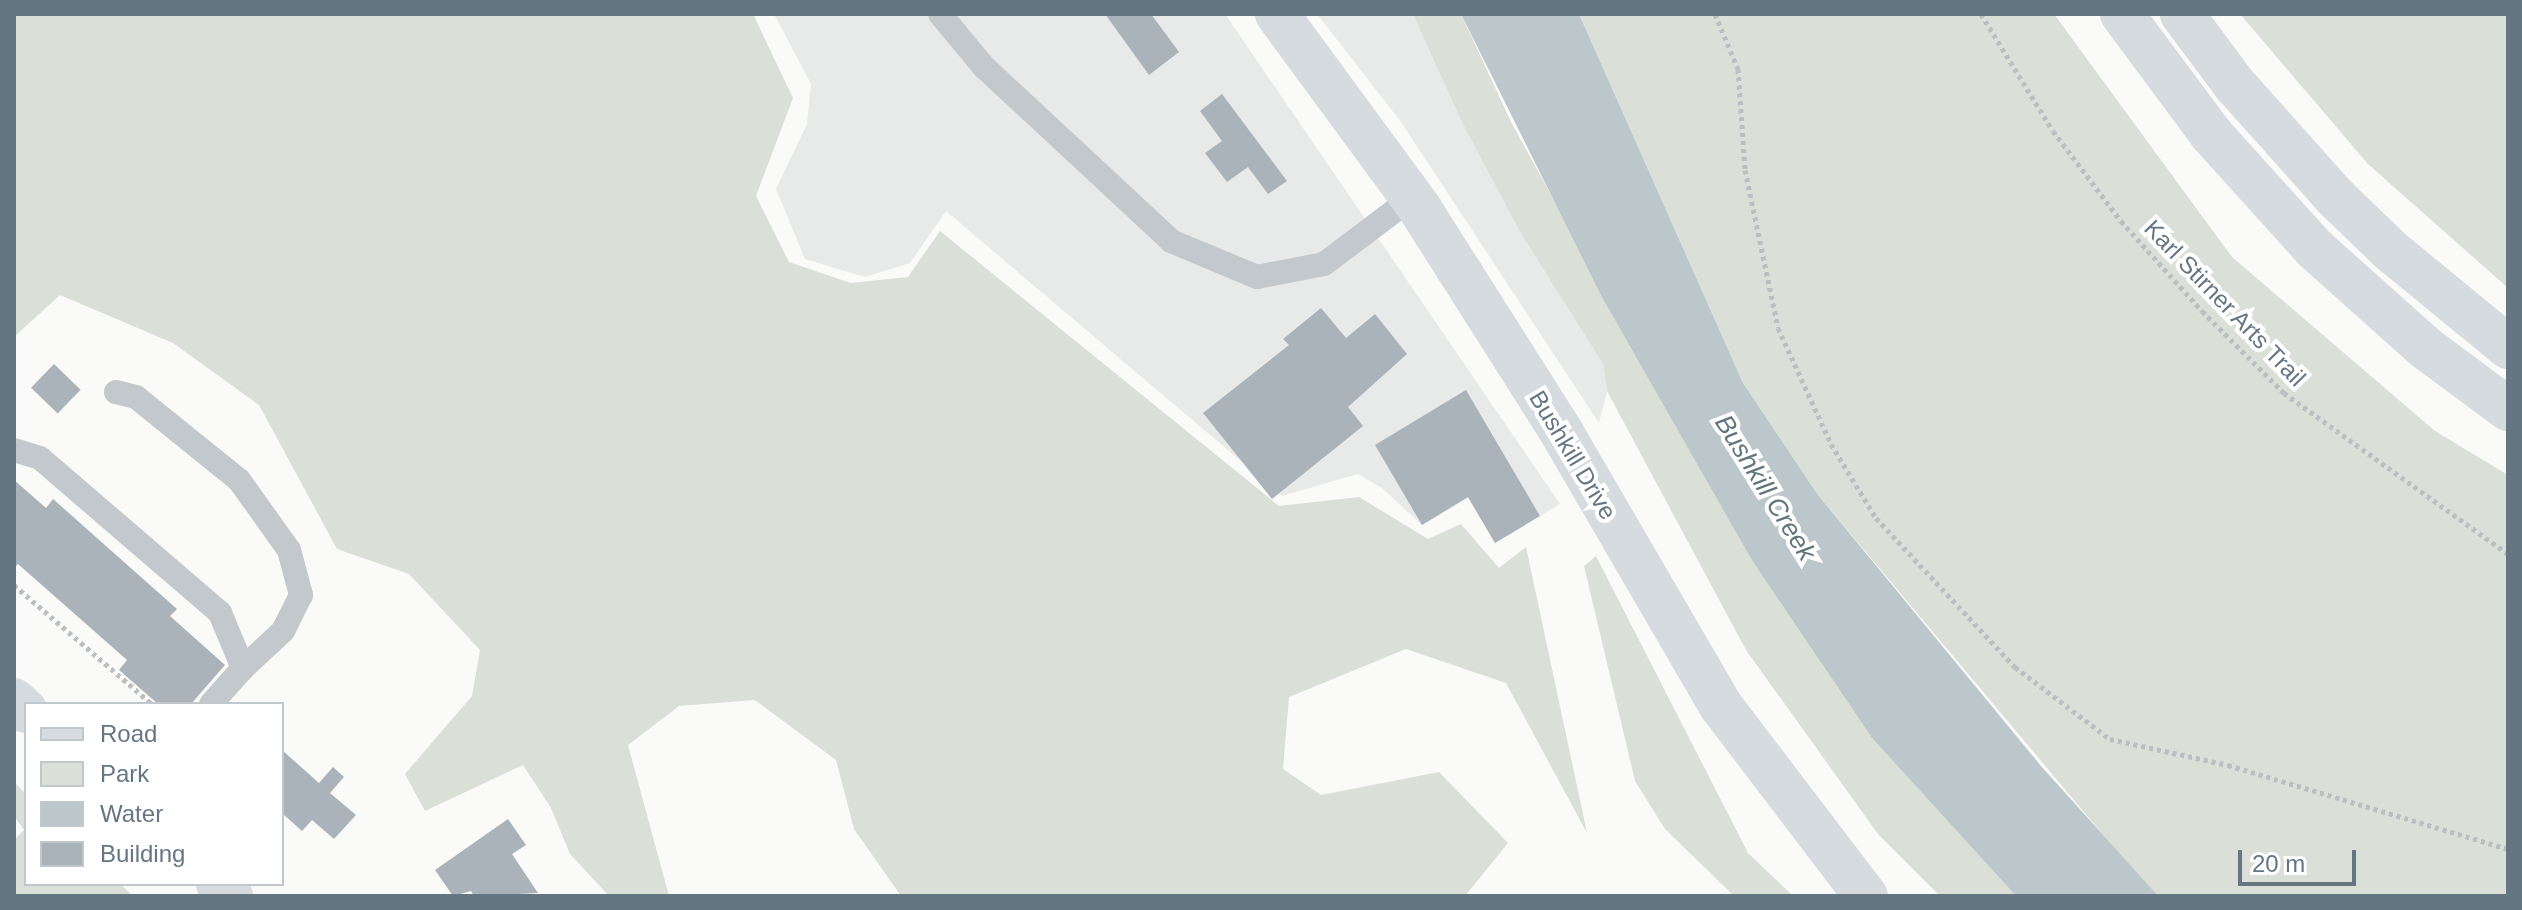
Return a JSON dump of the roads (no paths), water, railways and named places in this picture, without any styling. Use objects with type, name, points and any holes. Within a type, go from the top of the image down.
[{"type":"main road","name":"Bushkill Drive","points":[[1277,14],[1413,197],[1562,433],[1712,694],[1769,775],[1866,896]]},
{"type":"main road","points":[[2122,14],[2211,134],[2315,249],[2427,349],[2508,409]]},
{"type":"main road","points":[[2182,14],[2235,85],[2335,197],[2390,250],[2508,347]]},
{"type":"lane","points":[[940,14],[984,67],[1171,241],[1257,277],[1324,264],[1413,197]]},
{"type":"lane","points":[[116,392],[136,397],[239,480],[289,550],[301,595],[283,631],[243,668],[213,702]]},
{"type":"lane","points":[[14,450],[40,458],[220,613],[243,668]]},
{"type":"water","name":"Bushkill Creek","points":[[1461,14],[1579,14],[1743,383],[1818,495],[2041,766],[2158,896],[2016,896],[1872,738],[1753,562],[1602,297]]}]
